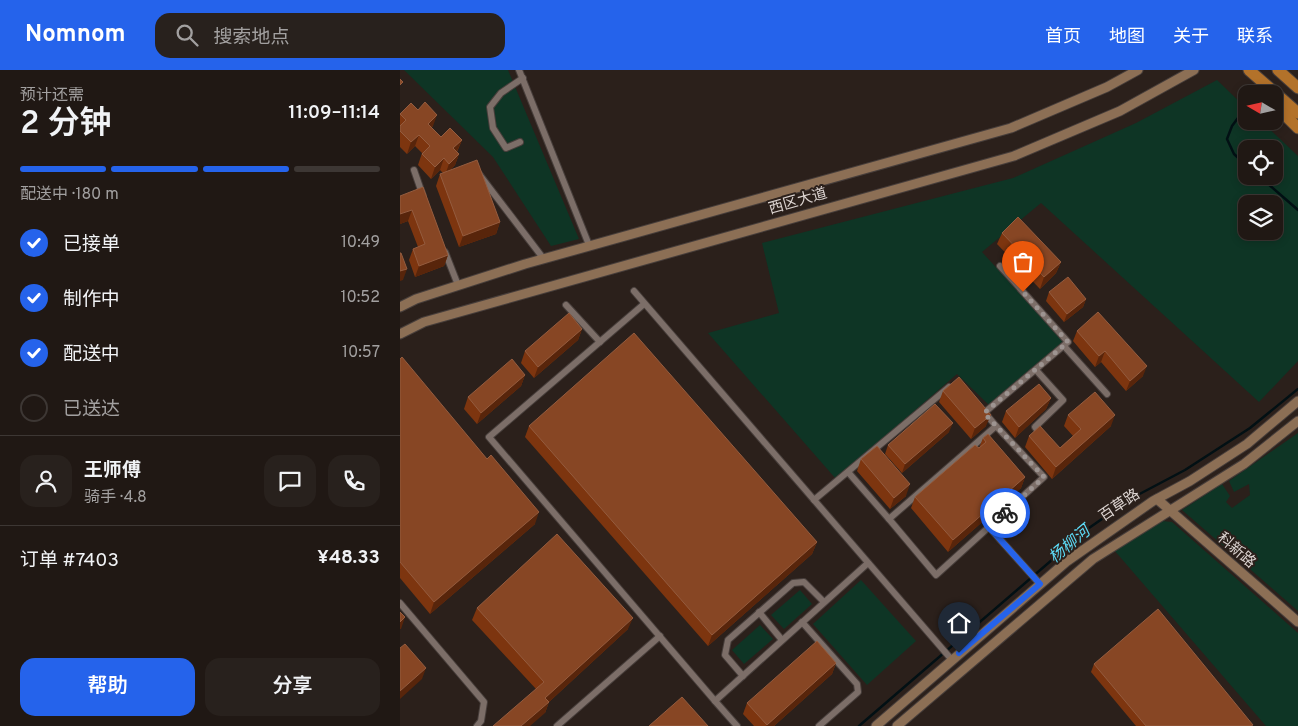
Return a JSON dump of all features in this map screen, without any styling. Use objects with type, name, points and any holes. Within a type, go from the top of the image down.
[{"type":"highway","points":[[1247,70],[1258,85]]},
{"type":"highway","points":[[1247,70],[1298,113]]},
{"type":"highway","points":[[1278,70],[1298,88]]},
{"type":"highway","points":[[1283,113],[1298,128]]},
{"type":"main road","name":"西区大道","points":[[400,307],[458,285],[543,258],[1011,128],[1107,87],[1138,70]]},
{"type":"main road","name":"西区大道","points":[[400,334],[424,322],[1014,156],[1120,111],[1194,70]]},
{"type":"main road","name":"百草路","points":[[876,726],[948,655],[1035,579],[1157,498],[1190,481],[1247,444],[1298,401]]},
{"type":"main road","name":"百草路","points":[[897,726],[1087,564],[1244,464],[1298,421]]},
{"type":"main road","name":"科新路","points":[[1157,498],[1169,511],[1298,622]]},
{"type":"street","points":[[519,70],[589,245]]},
{"type":"street","points":[[520,142],[506,148],[493,128],[490,106],[501,93],[522,78]]},
{"type":"street","points":[[414,170],[425,199]]},
{"type":"street","points":[[478,172],[543,258]]},
{"type":"street","points":[[443,246],[458,285]]},
{"type":"street","points":[[984,413],[1068,342],[1000,266]]},
{"type":"street","points":[[634,291],[948,655]]},
{"type":"street","points":[[644,304],[489,437],[737,726]]},
{"type":"street","points":[[566,305],[600,342]]},
{"type":"street","points":[[1064,346],[1108,394]]},
{"type":"street","points":[[1036,370],[1064,400],[1035,427],[1046,441]]},
{"type":"street","points":[[814,500],[956,381]]},
{"type":"street","points":[[848,472],[936,575],[1044,477],[979,407]]},
{"type":"street","points":[[889,520],[996,426]]},
{"type":"street","points":[[989,527],[1035,579]]},
{"type":"street","points":[[715,701],[868,562]]},
{"type":"street","points":[[743,676],[725,654],[728,640],[793,582],[804,582],[824,602]]},
{"type":"street","points":[[400,603],[484,702],[481,721],[478,726]]},
{"type":"street","points":[[759,612],[782,640]]},
{"type":"street","points":[[802,622],[857,684],[858,692],[819,726]]},
{"type":"street","points":[[557,726],[660,636]]},
{"type":"green space","points":[[404,70],[508,70],[579,239],[551,246],[493,157]]},
{"type":"green space","points":[[1217,80],[1238,100],[1238,130],[1271,130],[1281,140],[1238,140],[1238,185],[1283,185],[1283,142],[1298,156],[1298,361],[1259,402],[1041,203],[982,252],[1064,342],[990,406],[957,374],[836,479],[708,333],[779,313],[762,243],[1013,178],[1136,123]]},
{"type":"green space","points":[[1298,433],[1298,611],[1182,510],[1222,484],[1230,496],[1226,502],[1232,508],[1250,495],[1249,484],[1234,492],[1229,481]]},
{"type":"green space","points":[[1162,521],[1172,522],[1298,633],[1298,726],[1266,726],[1114,550]]},
{"type":"green space","points":[[861,580],[916,641],[867,685],[813,624]]},
{"type":"green space","points":[[800,590],[812,604],[784,629],[771,615]]},
{"type":"green space","points":[[760,625],[773,639],[744,664],[732,650]]},
{"type":"building","points":[[425,102],[437,115],[428,124],[441,137],[450,128],[462,140],[453,148],[459,154],[449,164],[444,158],[435,167],[422,154],[430,146],[419,135],[411,142],[400,131],[400,126],[406,120],[400,114],[411,103],[418,110]]},
{"type":"building","points":[[477,160],[500,222],[463,236],[440,174]]},
{"type":"building","points":[[423,187],[448,255],[419,266],[413,249],[425,244],[412,210],[400,214],[400,196]]},
{"type":"building","points":[[1018,217],[1061,262],[1044,277],[1002,233]]},
{"type":"building","points":[[400,253],[407,269],[400,271]]},
{"type":"building","points":[[1068,277],[1086,299],[1067,314],[1049,292]]},
{"type":"building","points":[[1098,312],[1147,366],[1130,381],[1105,351],[1099,356],[1077,331]]},
{"type":"building","points":[[569,313],[582,329],[538,367],[525,351]]},
{"type":"building","points":[[634,333],[817,542],[712,635],[529,426]]},
{"type":"building","points":[[402,357],[487,459],[491,455],[539,512],[434,602],[400,562],[400,359]]},
{"type":"building","points":[[512,359],[525,375],[481,413],[468,397]]},
{"type":"building","points":[[959,377],[991,415],[975,428],[943,391]]},
{"type":"building","points":[[1039,384],[1051,398],[1019,427],[1006,411]]},
{"type":"building","points":[[1095,392],[1115,415],[1056,467],[1029,436],[1040,426],[1060,448],[1081,429],[1068,415]]},
{"type":"building","points":[[935,404],[953,423],[905,464],[888,445]]},
{"type":"building","points":[[988,434],[1025,477],[953,540],[915,497],[975,445],[979,448],[986,442],[983,438]]},
{"type":"building","points":[[877,446],[910,484],[894,498],[861,459]]},
{"type":"building","points":[[557,534],[633,618],[545,698],[549,702],[521,726],[493,726],[544,682],[477,608]]},
{"type":"building","points":[[1158,609],[1253,725],[1146,726],[1094,664]]},
{"type":"building","points":[[400,612],[405,617],[400,622]]},
{"type":"building","points":[[817,641],[836,663],[767,725],[747,703]]},
{"type":"building","points":[[405,644],[426,668],[400,691],[400,648]]},
{"type":"building","points":[[682,697],[708,726],[649,726]]},
{"type":"waterway","name":"杨柳河","points":[[1238,118],[1232,126],[1227,139],[1234,154],[1238,158]]},
{"type":"waterway","name":"杨柳河","points":[[1269,185],[1298,210]]},
{"type":"waterway","name":"杨柳河","points":[[859,726],[1089,528],[1132,498],[1185,470],[1250,428],[1298,389]]},
{"type":"way so far","points":[[1005,513],[1044,477],[984,413],[1068,342],[1023,292]]},
{"type":"route","points":[[959,653],[1040,584],[989,527],[1005,513]]}]
